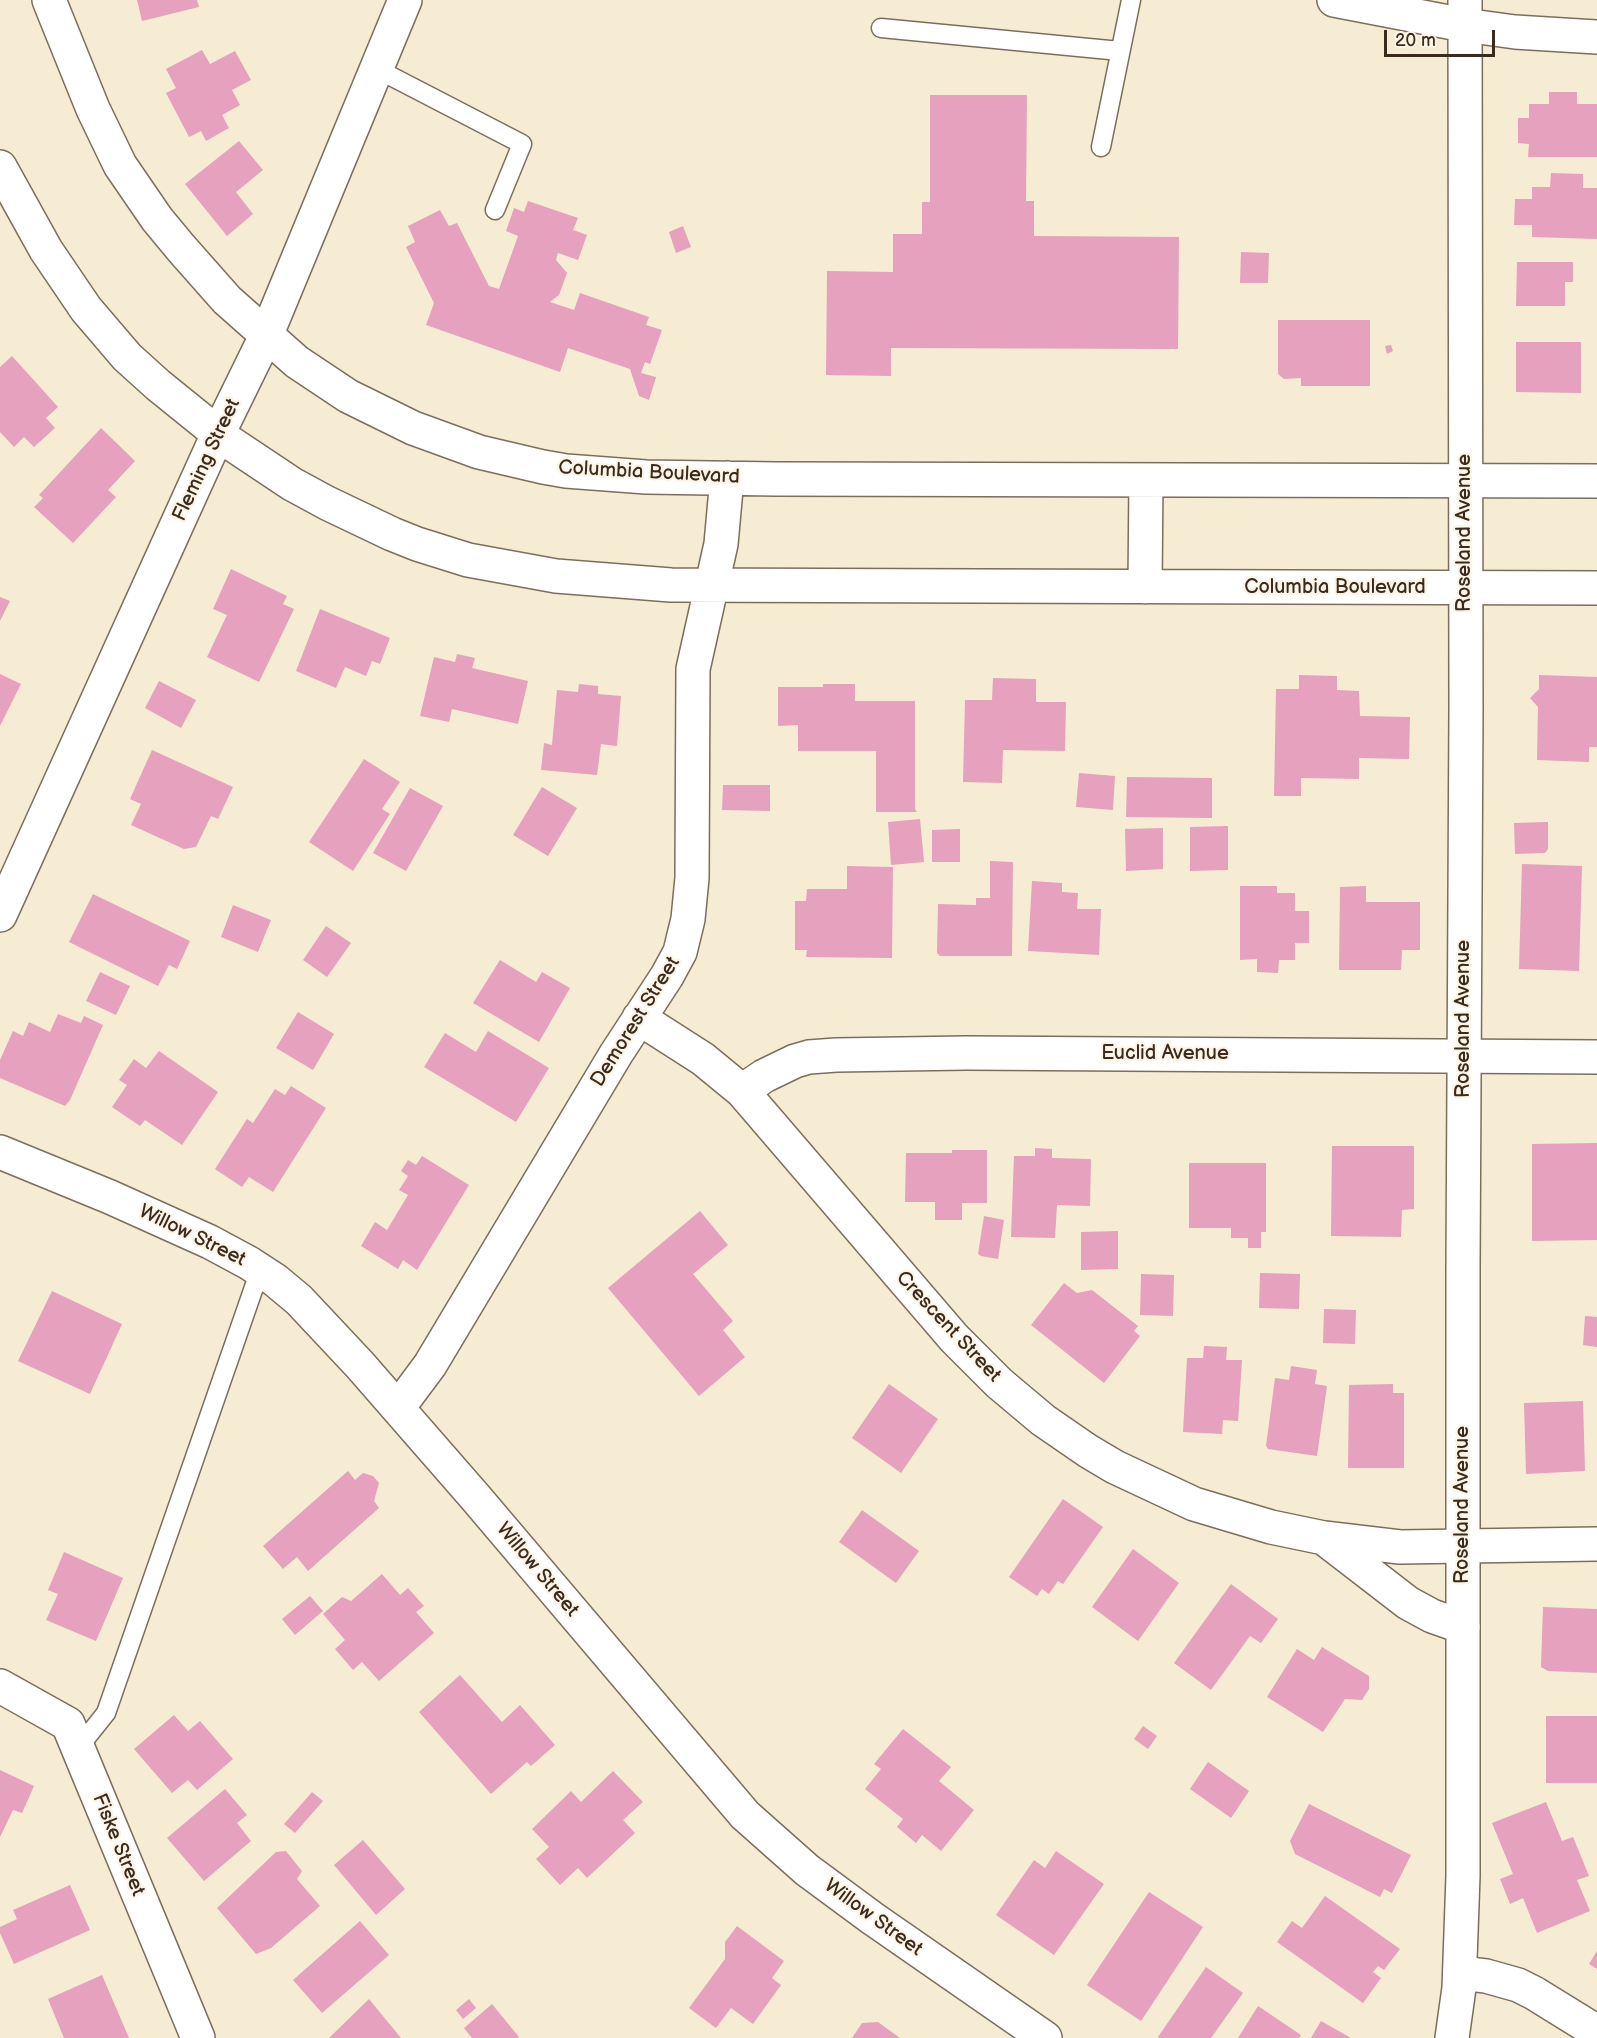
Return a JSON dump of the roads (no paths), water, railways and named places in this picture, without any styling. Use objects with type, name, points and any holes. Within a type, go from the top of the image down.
[{"type":"street","name":"Columbia Boulevard","points":[[49,0],[107,141],[138,192],[181,248],[227,300],[297,362],[348,396],[413,428],[479,452],[543,467],[593,474],[727,478],[1597,482]]},
{"type":"street","name":"Fleming Street","points":[[0,915],[218,434],[266,336],[405,0]]},
{"type":"street","points":[[1334,0],[1465,13],[1515,32],[1597,37]]},
{"type":"street","name":"Roseland Avenue","points":[[1452,2038],[1460,1973],[1463,1876],[1465,13]]},
{"type":"street","name":"Columbia Boulevard","points":[[0,167],[46,250],[86,309],[127,357],[158,385],[218,434],[259,463],[327,503],[392,534],[442,552],[522,571],[556,576],[617,582],[712,585],[1597,588]]},
{"type":"street","name":"Demorest Street","points":[[398,1408],[430,1365],[677,958],[688,919],[692,878],[693,669],[721,544],[727,478]]},
{"type":"street","points":[[1145,587],[1146,480]]},
{"type":"street","name":"Crescent Street","points":[[639,1018],[703,1059],[742,1091],[954,1338],[999,1383],[1042,1420],[1106,1462],[1166,1492],[1221,1513],[1324,1538],[1400,1547],[1597,1544]]},
{"type":"street","name":"Euclid Avenue","points":[[742,1091],[764,1076],[795,1061],[809,1057],[836,1055],[966,1053],[1597,1057]]},
{"type":"street","name":"Willow Street","points":[[0,1152],[190,1233],[249,1263],[275,1280],[299,1300],[398,1408],[745,1815],[807,1870],[835,1891],[1045,2038]]},
{"type":"street","name":"Crescent Street","points":[[1324,1538],[1408,1603],[1432,1616],[1463,1627]]},
{"type":"street","name":"Fiske Street","points":[[0,1686],[68,1724],[198,2038]]},
{"type":"street","points":[[1460,1973],[1486,1976],[1518,1985],[1597,2032]]},
{"type":"lane","points":[[1101,147],[1131,0]]},
{"type":"lane","points":[[881,28],[1120,51]]},
{"type":"lane","points":[[377,69],[522,144],[495,210]]},
{"type":"lane","points":[[78,1748],[106,1713],[260,1270]]}]
